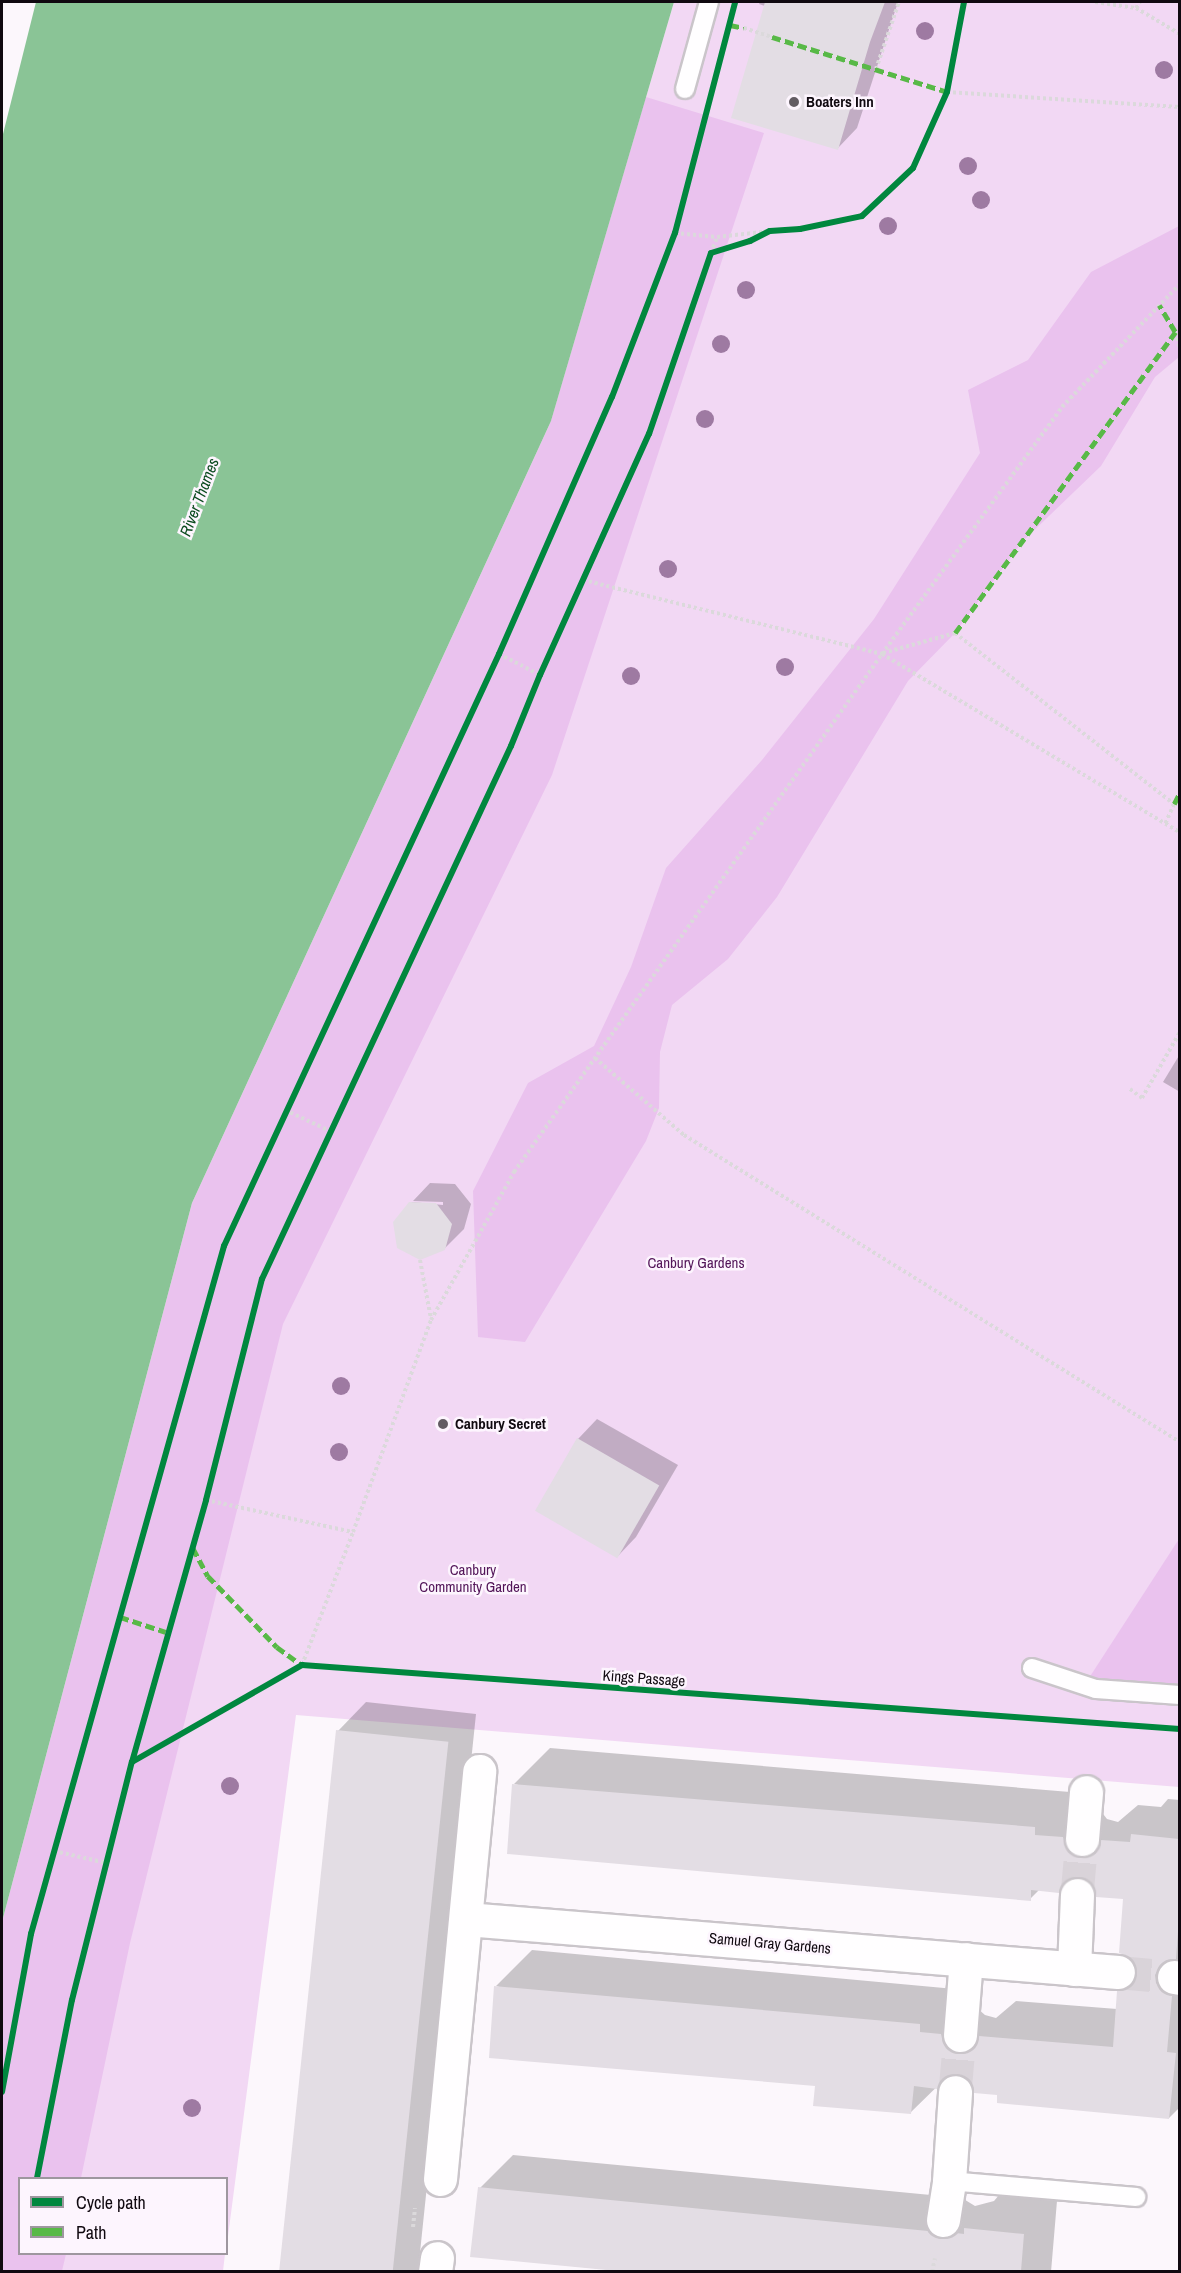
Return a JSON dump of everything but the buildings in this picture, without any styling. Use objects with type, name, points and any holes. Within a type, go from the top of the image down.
[{"type":"street","points":[[440,2180],[479,1771]]},
{"type":"street","points":[[1082,1839],[1086,1792]]},
{"type":"street","points":[[1074,1969],[1077,1895]]},
{"type":"street","name":"Samuel Gray Gardens","points":[[466,1919],[1118,1972]]},
{"type":"street","points":[[960,2035],[966,1959]]},
{"type":"street","points":[[943,2220],[949,2181],[955,2092]]},
{"type":"lane","points":[[685,89],[709,2]]},
{"type":"lane","points":[[1032,1668],[1096,1689],[1179,1695]]},
{"type":"lane","points":[[949,2181],[1136,2197]]},
{"type":"path","points":[[876,69],[899,2]]},
{"type":"path","points":[[1095,2],[1136,8],[1179,34]]},
{"type":"path","points":[[1136,8],[1140,2]]},
{"type":"path","points":[[744,28],[772,37]]},
{"type":"path","points":[[942,102],[949,80]]},
{"type":"path","points":[[947,92],[1179,107]]},
{"type":"path","points":[[670,244],[678,222]]},
{"type":"path","points":[[675,233],[717,237],[780,230]]},
{"type":"path","points":[[750,241],[770,231]]},
{"type":"path","points":[[707,265],[717,237]]},
{"type":"path","points":[[711,254],[721,249]]},
{"type":"path","points":[[302,1665],[431,1320],[514,1172],[882,654],[1062,407],[1179,284]]},
{"type":"path","points":[[1176,332],[1179,348]]},
{"type":"path","points":[[578,591],[588,570]]},
{"type":"path","points":[[583,580],[882,654],[1179,832]]},
{"type":"path","points":[[882,654],[955,633],[1174,804],[1165,824]]},
{"type":"path","points":[[494,664],[504,643]]},
{"type":"path","points":[[499,654],[540,675]]},
{"type":"path","points":[[536,685],[545,664]]},
{"type":"path","points":[[1130,1089],[1142,1098],[1179,1032]]},
{"type":"path","points":[[595,1058],[684,1135],[1179,1442]]},
{"type":"path","points":[[281,1121],[290,1100]]},
{"type":"path","points":[[285,1110],[330,1131]]},
{"type":"path","points":[[325,1141],[335,1121]]},
{"type":"path","points":[[420,1260],[431,1320]]},
{"type":"path","points":[[203,1509],[208,1488]]},
{"type":"path","points":[[206,1500],[353,1532]]},
{"type":"path","points":[[292,1671],[302,1665],[314,1666]]},
{"type":"path","points":[[51,1862],[57,1840]]},
{"type":"path","points":[[54,1851],[106,1863]]},
{"type":"path","points":[[104,1874],[109,1852]]},
{"type":"path","points":[[436,2265],[411,2240],[418,2186],[440,2180]]},
{"type":"green space","name":"Canbury Gardens","points":[[674,2],[1179,2],[1179,1787],[296,1715],[228,2236],[228,2177],[18,2177],[18,2255],[225,2255],[223,2271],[2,2272],[2,1922],[551,421]]},
{"type":"shaded area","points":[[646,97],[764,133],[552,775],[283,1324],[130,1943],[81,2177],[18,2177],[18,2255],[66,2255],[62,2271],[2,2272],[2,1922],[192,1203],[551,421]]},
{"type":"shaded area","points":[[1179,226],[1179,357],[1155,377],[1101,466],[1023,541],[955,633],[908,681],[777,897],[728,959],[672,1005],[660,1052],[659,1108],[646,1141],[525,1342],[478,1337],[473,1191],[528,1083],[594,1046],[631,967],[666,868],[762,760],[874,619],[980,453],[968,390],[1028,360],[1091,272]]},
{"type":"shaded area","points":[[1179,1539],[1179,1692],[1096,1689],[1089,1678]]},
{"type":"water","name":"River Thames","points":[[36,2],[674,2],[551,421],[192,1203],[2,1922],[2,138]]},
{"type":"tunnel","points":[[1077,1895],[1082,1839]]},
{"type":"tunnel","points":[[1118,1972],[1174,1977]]},
{"type":"tunnel","points":[[955,2092],[960,2035]]},
{"type":"marked path","points":[[730,25],[744,28]]},
{"type":"marked path","points":[[772,37],[947,92]]},
{"type":"marked path","points":[[955,633],[1175,332],[1159,305]]},
{"type":"marked path","points":[[1174,804],[1180,792]]},
{"type":"marked path","points":[[193,1548],[208,1576],[277,1647],[302,1665]]},
{"type":"marked path","points":[[120,1617],[166,1632]]},
{"type":"cycle path","points":[[2,2092],[31,1934],[224,1246],[499,654],[612,397],[675,233],[735,2]]},
{"type":"cycle path","points":[[37,2177],[72,2000],[132,1762],[206,1500],[262,1279],[511,746],[540,675],[649,434],[711,253],[750,241],[770,231],[800,229],[862,216],[913,168],[947,92],[964,2]]},
{"type":"cycle path","name":"Kings Passage","points":[[132,1762],[302,1665],[1180,1729]]},
{"type":"place","name":"Boaters Inn","points":[[794,102]]},
{"type":"place","name":"Canbury Secret","points":[[443,1424]]},
{"type":"park label","name":"Canbury Community Garden","points":[[473,1578]]}]
